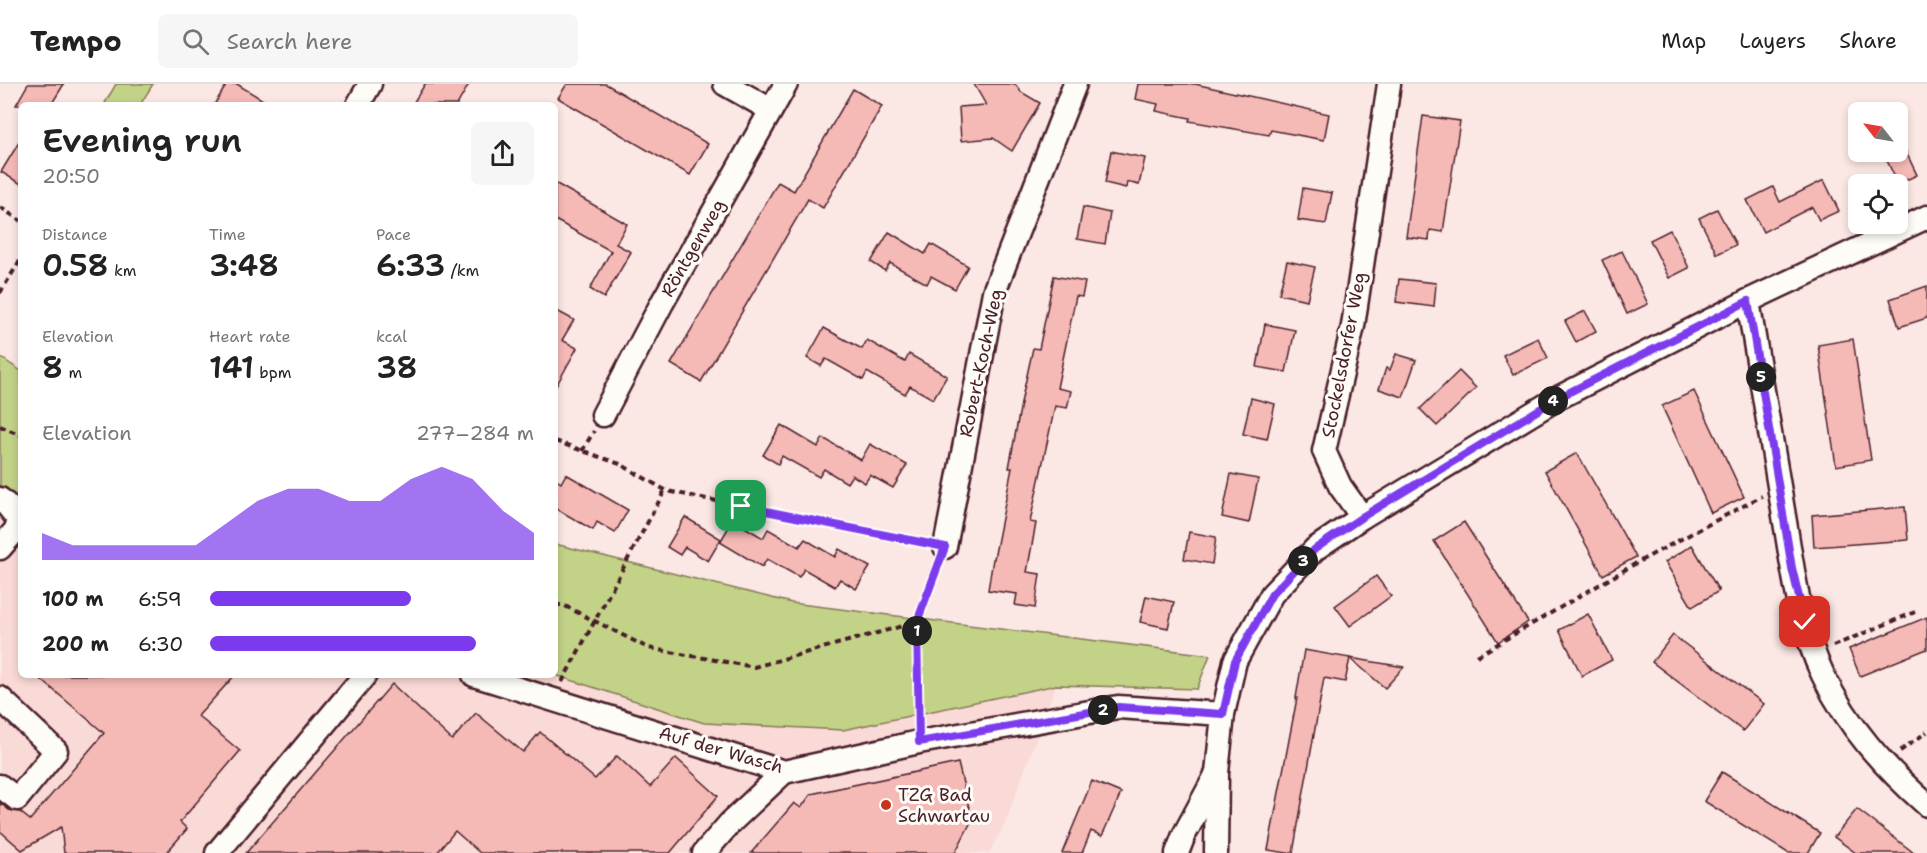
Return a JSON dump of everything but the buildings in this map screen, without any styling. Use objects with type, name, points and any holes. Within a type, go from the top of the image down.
[{"type":"street","points":[[360,102],[370,84]]},
{"type":"street","points":[[725,84],[771,110]]},
{"type":"street","name":"Röntgenweg","points":[[603,415],[662,303],[786,84]]},
{"type":"street","name":"Robert-Koch-Weg","points":[[945,547],[994,291],[1075,84]]},
{"type":"street","name":"Stockelsdorfer Weg","points":[[1362,517],[1340,486],[1324,451],[1353,326],[1386,84]]},
{"type":"street","points":[[1216,853],[1217,773],[1223,714],[1235,661],[1272,594],[1315,549],[1362,517],[1558,398],[1748,301],[1927,217]]},
{"type":"street","points":[[1748,301],[1792,568],[1814,654],[1823,676],[1869,749],[1927,805]]},
{"type":"street","points":[[0,499],[18,520]]},
{"type":"street","points":[[0,548],[18,527]]},
{"type":"street","points":[[217,853],[363,678]]},
{"type":"street","name":"Auf der Wasch","points":[[484,678],[784,772],[919,742],[1118,707],[1223,714]]},
{"type":"street","points":[[0,698],[56,751],[17,800],[0,786]]},
{"type":"street","points":[[704,853],[730,823],[784,772]]},
{"type":"street","points":[[1177,853],[1217,773]]},
{"type":"path","points":[[0,207],[18,219]]},
{"type":"path","points":[[0,293],[18,264]]},
{"type":"path","points":[[0,426],[18,434]]},
{"type":"path","points":[[558,442],[620,464],[665,490],[945,547],[917,622],[919,742]]},
{"type":"path","points":[[1478,656],[1640,561],[1779,487]]},
{"type":"path","points":[[552,699],[665,490]]},
{"type":"path","points":[[558,605],[563,605],[648,648],[754,667],[917,622]]},
{"type":"path","points":[[1814,654],[1915,612]]},
{"type":"path","points":[[1883,764],[1927,732]]},
{"type":"shaded area","points":[[0,495],[18,501],[18,678],[558,678],[558,676],[704,723],[843,730],[1056,685],[1005,824],[989,853],[0,853]]},
{"type":"green space","points":[[116,84],[153,84],[142,102],[106,102]]},
{"type":"green space","points":[[0,357],[18,369],[18,501],[0,495]]},
{"type":"green space","points":[[558,545],[792,603],[1210,655],[1197,689],[1056,685],[843,730],[704,723],[558,676]]},
{"type":"place","name":"TZG Bad Schwartau","points":[[886,805]]},
{"type":"route","points":[[741,506],[945,547],[917,622],[919,742],[1118,707],[1223,714],[1235,661],[1272,594],[1315,549],[1362,517],[1558,398],[1748,301],[1792,568],[1805,622]]}]
